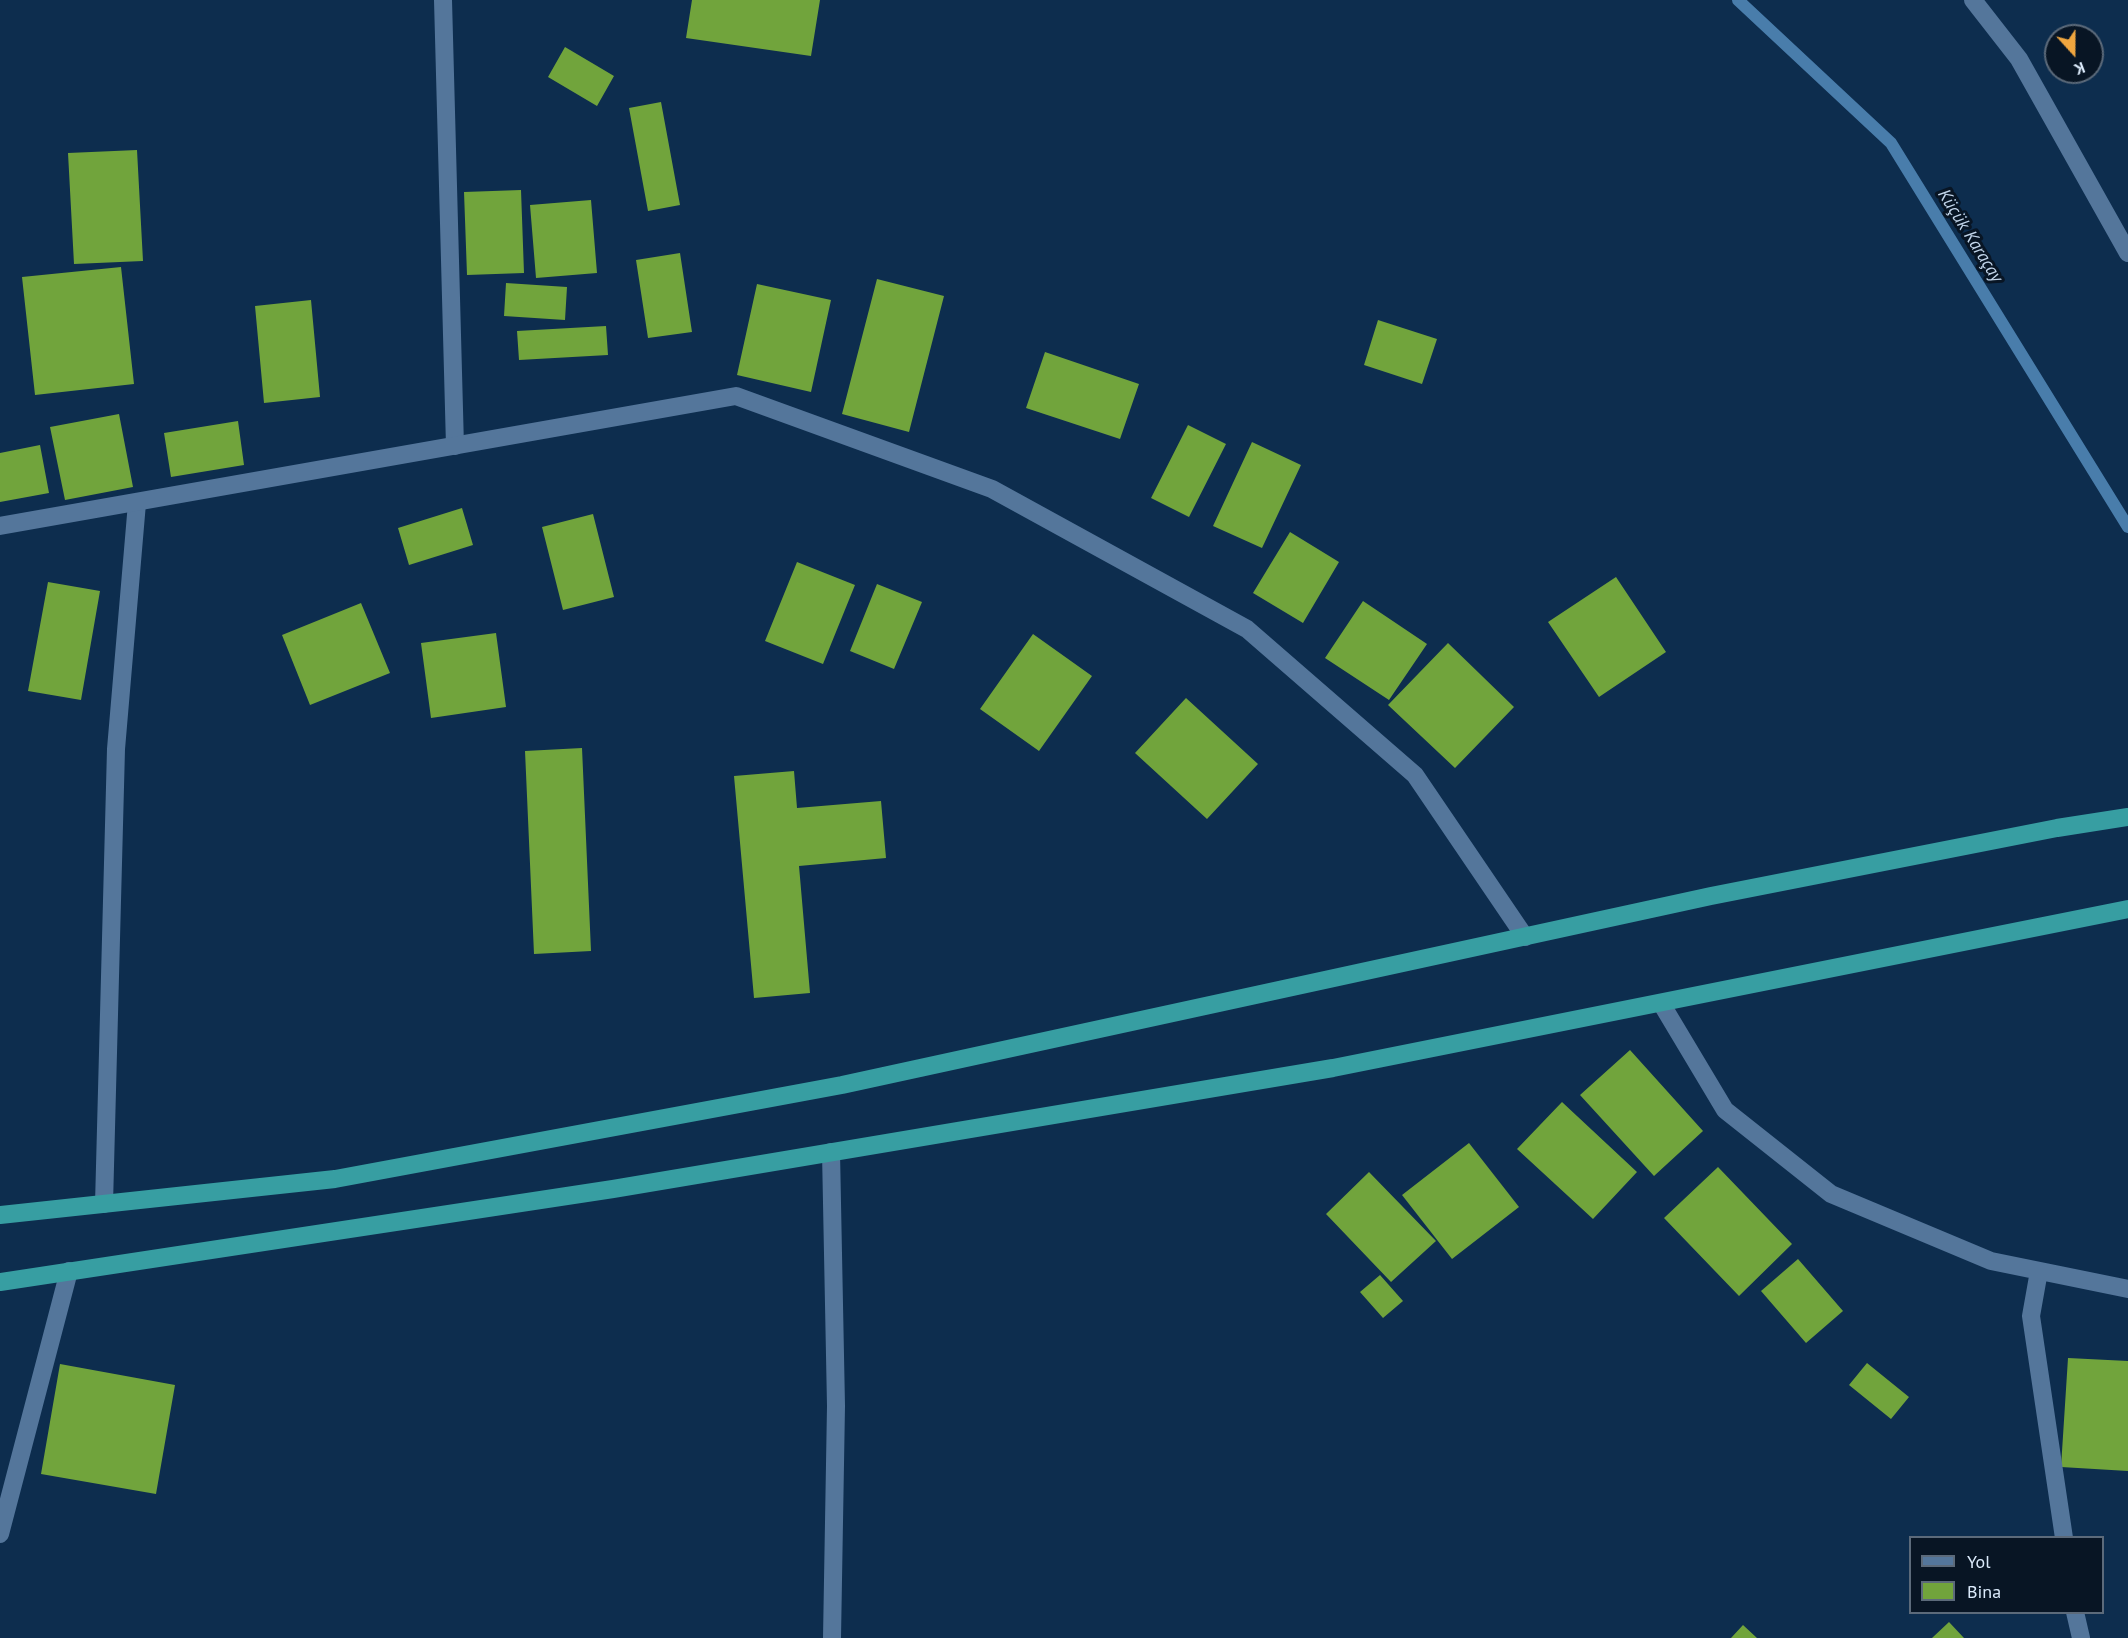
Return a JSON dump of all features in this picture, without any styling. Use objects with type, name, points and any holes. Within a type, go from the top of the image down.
[{"type":"highway","points":[[0,1215],[336,1179],[842,1085],[1711,896],[2057,828],[2128,817]]},
{"type":"highway","points":[[0,1282],[613,1189],[1333,1068],[2128,909]]},
{"type":"street","points":[[443,0],[455,446]]},
{"type":"street","points":[[1972,0],[2019,59],[2128,253]]},
{"type":"street","points":[[0,526],[736,396],[992,489],[1247,629],[1415,775],[1525,937]]},
{"type":"street","points":[[104,1204],[116,749],[137,503]]},
{"type":"street","points":[[1661,1003],[1725,1110],[1831,1194],[1991,1261],[2128,1289]]},
{"type":"street","points":[[831,1152],[836,1406],[832,1638]]},
{"type":"street","points":[[0,1534],[69,1271]]},
{"type":"street","points":[[2039,1271],[2031,1316],[2064,1536]]},
{"type":"street","points":[[2075,1614],[2081,1638]]},
{"type":"building","points":[[692,0],[820,0],[811,56],[686,38]]},
{"type":"building","points":[[565,47],[614,76],[597,106],[548,77]]},
{"type":"building","points":[[661,102],[680,205],[648,211],[629,108]]},
{"type":"building","points":[[137,150],[143,261],[74,264],[68,153]]},
{"type":"building","points":[[521,190],[524,273],[467,275],[464,192]]},
{"type":"building","points":[[591,200],[597,273],[536,278],[530,205]]},
{"type":"building","points":[[680,253],[692,332],[648,338],[636,260]]},
{"type":"building","points":[[121,267],[134,384],[35,395],[22,277]]},
{"type":"building","points":[[877,279],[944,296],[909,432],[842,414]]},
{"type":"building","points":[[506,283],[567,287],[565,320],[504,316]]},
{"type":"building","points":[[757,284],[831,300],[811,392],[737,375]]},
{"type":"building","points":[[311,300],[320,397],[264,403],[255,306]]},
{"type":"building","points":[[1378,320],[1437,339],[1422,384],[1364,365]]},
{"type":"building","points":[[606,326],[608,355],[519,360],[517,331]]},
{"type":"building","points":[[1045,352],[1139,384],[1120,439],[1026,408]]},
{"type":"building","points":[[119,414],[133,487],[65,500],[50,427]]},
{"type":"building","points":[[238,421],[244,465],[171,477],[164,433]]},
{"type":"building","points":[[1188,425],[1226,444],[1189,517],[1151,498]]},
{"type":"building","points":[[1252,442],[1301,465],[1262,548],[1213,526]]},
{"type":"building","points":[[40,445],[49,493],[0,502],[0,453]]},
{"type":"building","points":[[462,508],[473,545],[409,565],[398,528]]},
{"type":"building","points":[[593,514],[614,597],[563,610],[542,527]]},
{"type":"building","points":[[1290,532],[1339,562],[1303,623],[1253,593]]},
{"type":"building","points":[[797,562],[855,585],[823,664],[765,641]]},
{"type":"building","points":[[1616,577],[1666,652],[1599,697],[1548,622]]},
{"type":"building","points":[[48,582],[100,591],[81,700],[28,691]]},
{"type":"building","points":[[877,584],[922,602],[894,669],[850,651]]},
{"type":"building","points":[[1363,601],[1427,644],[1389,700],[1325,658]]},
{"type":"building","points":[[361,603],[390,673],[310,705],[282,635]]},
{"type":"building","points":[[496,633],[506,707],[431,718],[421,643]]},
{"type":"building","points":[[1033,634],[1092,676],[1039,751],[980,709]]},
{"type":"building","points":[[1448,643],[1514,707],[1455,768],[1388,705]]},
{"type":"building","points":[[1186,698],[1258,764],[1207,819],[1135,753]]},
{"type":"building","points":[[582,748],[591,951],[534,954],[525,751]]},
{"type":"building","points":[[794,771],[797,808],[881,801],[886,858],[799,866],[810,993],[754,998],[734,776]]},
{"type":"building","points":[[1630,1050],[1703,1131],[1654,1176],[1580,1095]]},
{"type":"building","points":[[1562,1102],[1637,1172],[1593,1219],[1517,1149]]},
{"type":"building","points":[[1469,1143],[1519,1207],[1452,1259],[1402,1195]]},
{"type":"building","points":[[1718,1167],[1792,1244],[1739,1296],[1664,1218]]},
{"type":"building","points":[[1369,1172],[1436,1241],[1391,1282],[1326,1214]]},
{"type":"building","points":[[1798,1259],[1843,1311],[1806,1343],[1761,1291]]},
{"type":"building","points":[[1380,1275],[1403,1301],[1383,1318],[1360,1292]]},
{"type":"building","points":[[2068,1358],[2128,1361],[2128,1471],[2061,1467]]},
{"type":"building","points":[[1867,1363],[1909,1397],[1891,1419],[1849,1385]]},
{"type":"building","points":[[60,1364],[175,1385],[156,1494],[41,1474]]},
{"type":"building","points":[[1949,1622],[1964,1638],[1932,1638]]},
{"type":"building","points":[[1743,1625],[1757,1638],[1731,1638]]},
{"type":"waterway","name":"Küçük Karaçay","points":[[1738,0],[1891,143],[2128,527]]}]
